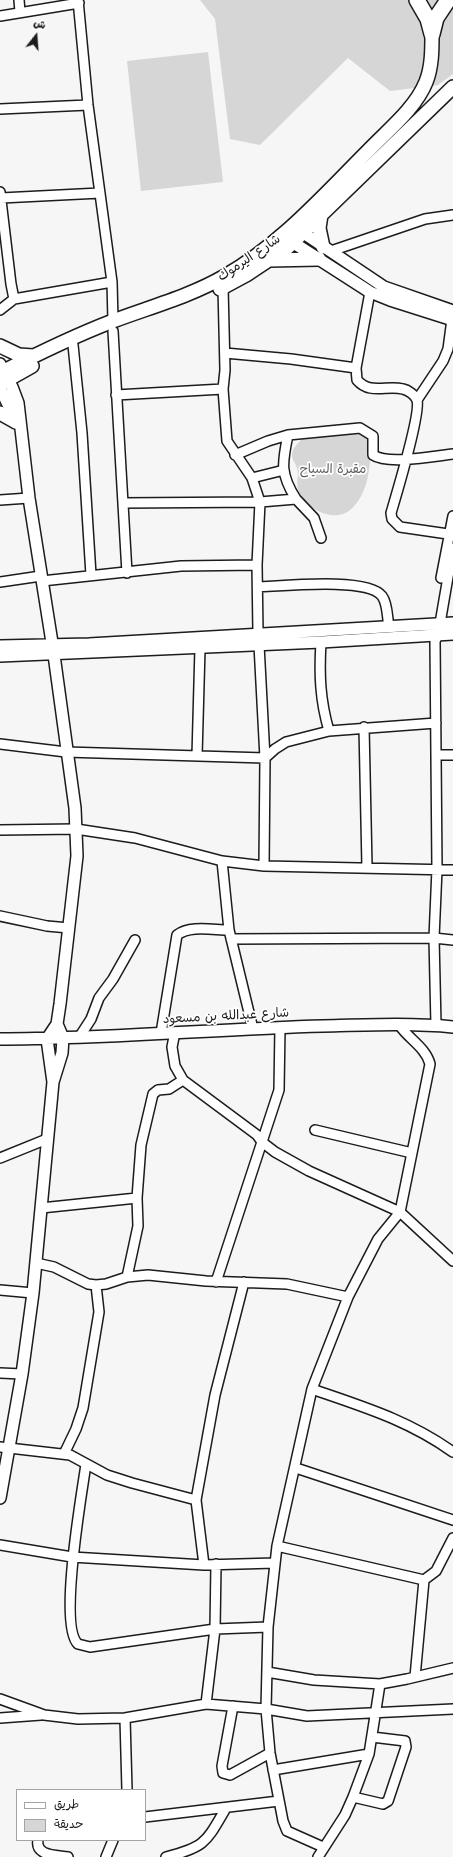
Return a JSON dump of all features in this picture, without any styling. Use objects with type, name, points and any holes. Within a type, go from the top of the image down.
[{"type":"highway","points":[[418,0],[428,19],[432,34]]},
{"type":"highway","points":[[432,34],[436,18],[448,0]]},
{"type":"main road","name":"شارع اليرموك","points":[[2,377],[33,356],[57,343],[113,326],[223,287],[269,260],[402,116],[418,96],[426,82],[431,65],[432,34]]},
{"type":"main road","name":"شارع اليرموك","points":[[2,377],[224,277],[293,234],[321,215],[398,138],[453,87]]},
{"type":"main road","points":[[269,260],[324,252],[319,228],[321,215]]},
{"type":"main road","points":[[0,346],[19,356],[33,356]]},
{"type":"main road","points":[[0,413],[19,426]]},
{"type":"street","points":[[19,0],[20,12]]},
{"type":"street","points":[[0,16],[79,2],[88,105],[112,282],[116,395],[127,573]]},
{"type":"street","points":[[0,109],[88,105]]},
{"type":"street","points":[[14,299],[0,195],[100,193]]},
{"type":"street","points":[[324,252],[425,219],[453,215]]},
{"type":"street","points":[[293,234],[384,287],[453,317]]},
{"type":"street","points":[[324,252],[370,292],[390,300],[453,317]]},
{"type":"street","points":[[0,310],[14,299],[112,282]]},
{"type":"street","points":[[223,287],[225,353],[224,389],[227,441],[235,455],[252,478],[260,502],[257,565],[258,633]]},
{"type":"street","points":[[370,292],[356,368],[357,380],[360,384],[370,389],[402,389],[410,393],[417,400]]},
{"type":"street","points":[[448,534],[400,527],[392,519],[391,514],[417,411],[417,400],[443,361],[448,349],[453,317]]},
{"type":"street","points":[[73,345],[82,433],[91,575]]},
{"type":"street","points":[[225,353],[291,359],[356,368]]},
{"type":"street","points":[[2,377],[18,403],[19,426],[53,649],[76,830],[77,856],[57,1024],[47,1039],[53,1082]]},
{"type":"street","points":[[116,395],[224,389]]},
{"type":"street","points":[[235,455],[268,441],[288,435],[360,428],[373,436],[373,455],[380,458],[406,459],[453,454]]},
{"type":"street","points":[[288,435],[283,459],[286,483],[296,499],[314,518],[321,538]]},
{"type":"street","points":[[252,478],[284,470]]},
{"type":"street","points":[[0,500],[29,498]]},
{"type":"street","points":[[123,503],[260,502],[296,499]]},
{"type":"street","points":[[436,1025],[434,938],[437,869],[435,637],[448,534],[453,516]]},
{"type":"street","points":[[436,623],[453,548]]},
{"type":"street","points":[[0,582],[127,573],[182,566],[257,565]]},
{"type":"street","points":[[258,587],[343,584],[362,586],[378,592],[383,597],[389,626]]},
{"type":"street","points":[[0,656],[89,644],[258,633],[453,623]]},
{"type":"street","points":[[0,646],[53,649],[200,648],[435,637],[453,634]]},
{"type":"street","points":[[321,642],[320,686],[322,707],[329,731]]},
{"type":"street","points":[[259,645],[265,758],[264,866]]},
{"type":"street","points":[[197,756],[200,648]]},
{"type":"street","points":[[0,744],[66,752],[265,758],[274,749],[286,742],[329,731],[364,727],[436,723]]},
{"type":"street","points":[[364,727],[367,867]]},
{"type":"street","points":[[437,755],[453,755]]},
{"type":"street","points":[[0,830],[76,830],[135,838],[222,861],[264,866],[453,870]]},
{"type":"street","points":[[222,861],[230,934],[253,1029]]},
{"type":"street","points":[[0,916],[47,926],[69,928]]},
{"type":"street","points":[[161,1033],[177,934],[183,930],[190,929],[230,934],[434,938],[453,940]]},
{"type":"street","points":[[80,1036],[91,1019],[100,998],[136,940]]},
{"type":"street","points":[[0,1498],[4,1448],[22,1374],[33,1293],[53,1082],[62,1053],[63,1038],[57,1024]]},
{"type":"street","name":"شارع عبدالله بن مسعود","points":[[0,1039],[47,1039],[80,1036],[280,1027],[436,1025],[453,1027]]},
{"type":"street","points":[[323,1847],[297,1837],[287,1831],[279,1801],[270,1753],[266,1709],[268,1627],[277,1546],[296,1468],[312,1389],[348,1297],[378,1239],[400,1212],[430,1064],[428,1056],[408,1037],[400,1026]]},
{"type":"street","points":[[216,1282],[279,1090],[280,1027]]},
{"type":"street","points":[[175,1032],[172,1047],[175,1066],[183,1080],[258,1135],[262,1142],[275,1152],[309,1171],[400,1212],[453,1259]]},
{"type":"street","points":[[128,1277],[138,1226],[137,1198],[140,1145],[153,1094],[158,1090],[169,1089],[183,1080]]},
{"type":"street","points":[[315,1130],[412,1153]]},
{"type":"street","points":[[0,1158],[48,1139]]},
{"type":"street","points":[[41,1208],[137,1198]]},
{"type":"street","points":[[36,1263],[54,1267],[88,1284],[96,1285],[106,1284],[128,1277],[148,1275],[216,1282],[287,1284],[348,1297]]},
{"type":"street","points":[[204,1565],[196,1500],[215,1395],[244,1282]]},
{"type":"street","points":[[64,1454],[76,1429],[83,1408],[99,1312],[96,1285]]},
{"type":"street","points":[[0,1290],[33,1293]]},
{"type":"street","points":[[0,1373],[22,1374]]},
{"type":"street","points":[[312,1389],[402,1421],[429,1435],[453,1452]]},
{"type":"street","points":[[4,1448],[64,1454],[78,1458],[107,1475],[132,1484],[196,1500]]},
{"type":"street","points":[[86,1464],[72,1557],[70,1617],[72,1634],[78,1644],[90,1647],[215,1629],[268,1627]]},
{"type":"street","points":[[296,1468],[453,1520]]},
{"type":"street","points":[[415,1677],[424,1580],[436,1571],[453,1538]]},
{"type":"street","points":[[0,1545],[72,1557],[204,1565],[275,1563]]},
{"type":"street","points":[[277,1546],[424,1580]]},
{"type":"street","points":[[206,1704],[215,1629],[216,1564]]},
{"type":"street","points":[[267,1672],[314,1680],[380,1684],[453,1668]]},
{"type":"street","points":[[318,1857],[323,1847],[345,1815],[354,1797],[369,1754],[380,1684]]},
{"type":"street","points":[[0,1699],[44,1715]]},
{"type":"street","points":[[0,1718],[44,1715],[78,1719],[125,1718],[206,1704],[266,1709],[307,1716],[453,1709]]},
{"type":"street","points":[[233,1706],[222,1770],[223,1773],[230,1775],[270,1753]]},
{"type":"street","points":[[125,1718],[127,1789]]},
{"type":"street","points":[[354,1797],[386,1803],[406,1747],[405,1741],[372,1737]]},
{"type":"street","points":[[273,1770],[369,1754]]},
{"type":"street","points":[[146,1817],[279,1801]]},
{"type":"street","points":[[166,1857],[190,1851],[204,1842],[226,1808]]},
{"type":"street","points":[[38,1841],[38,1850],[68,1857]]},
{"type":"street","points":[[106,1857],[113,1841]]},
{"type":"green space","points":[[200,0],[453,0],[453,74],[438,85],[390,91],[348,58],[260,145],[230,139],[215,19]]},
{"type":"green space","points":[[208,52],[223,182],[141,191],[127,61]]},
{"type":"green space","name":"مقبرة السياح","points":[[355,429],[372,434],[368,478],[362,495],[352,508],[343,514],[330,515],[316,510],[305,500],[297,487],[298,470],[292,458],[293,450],[304,436]]}]
